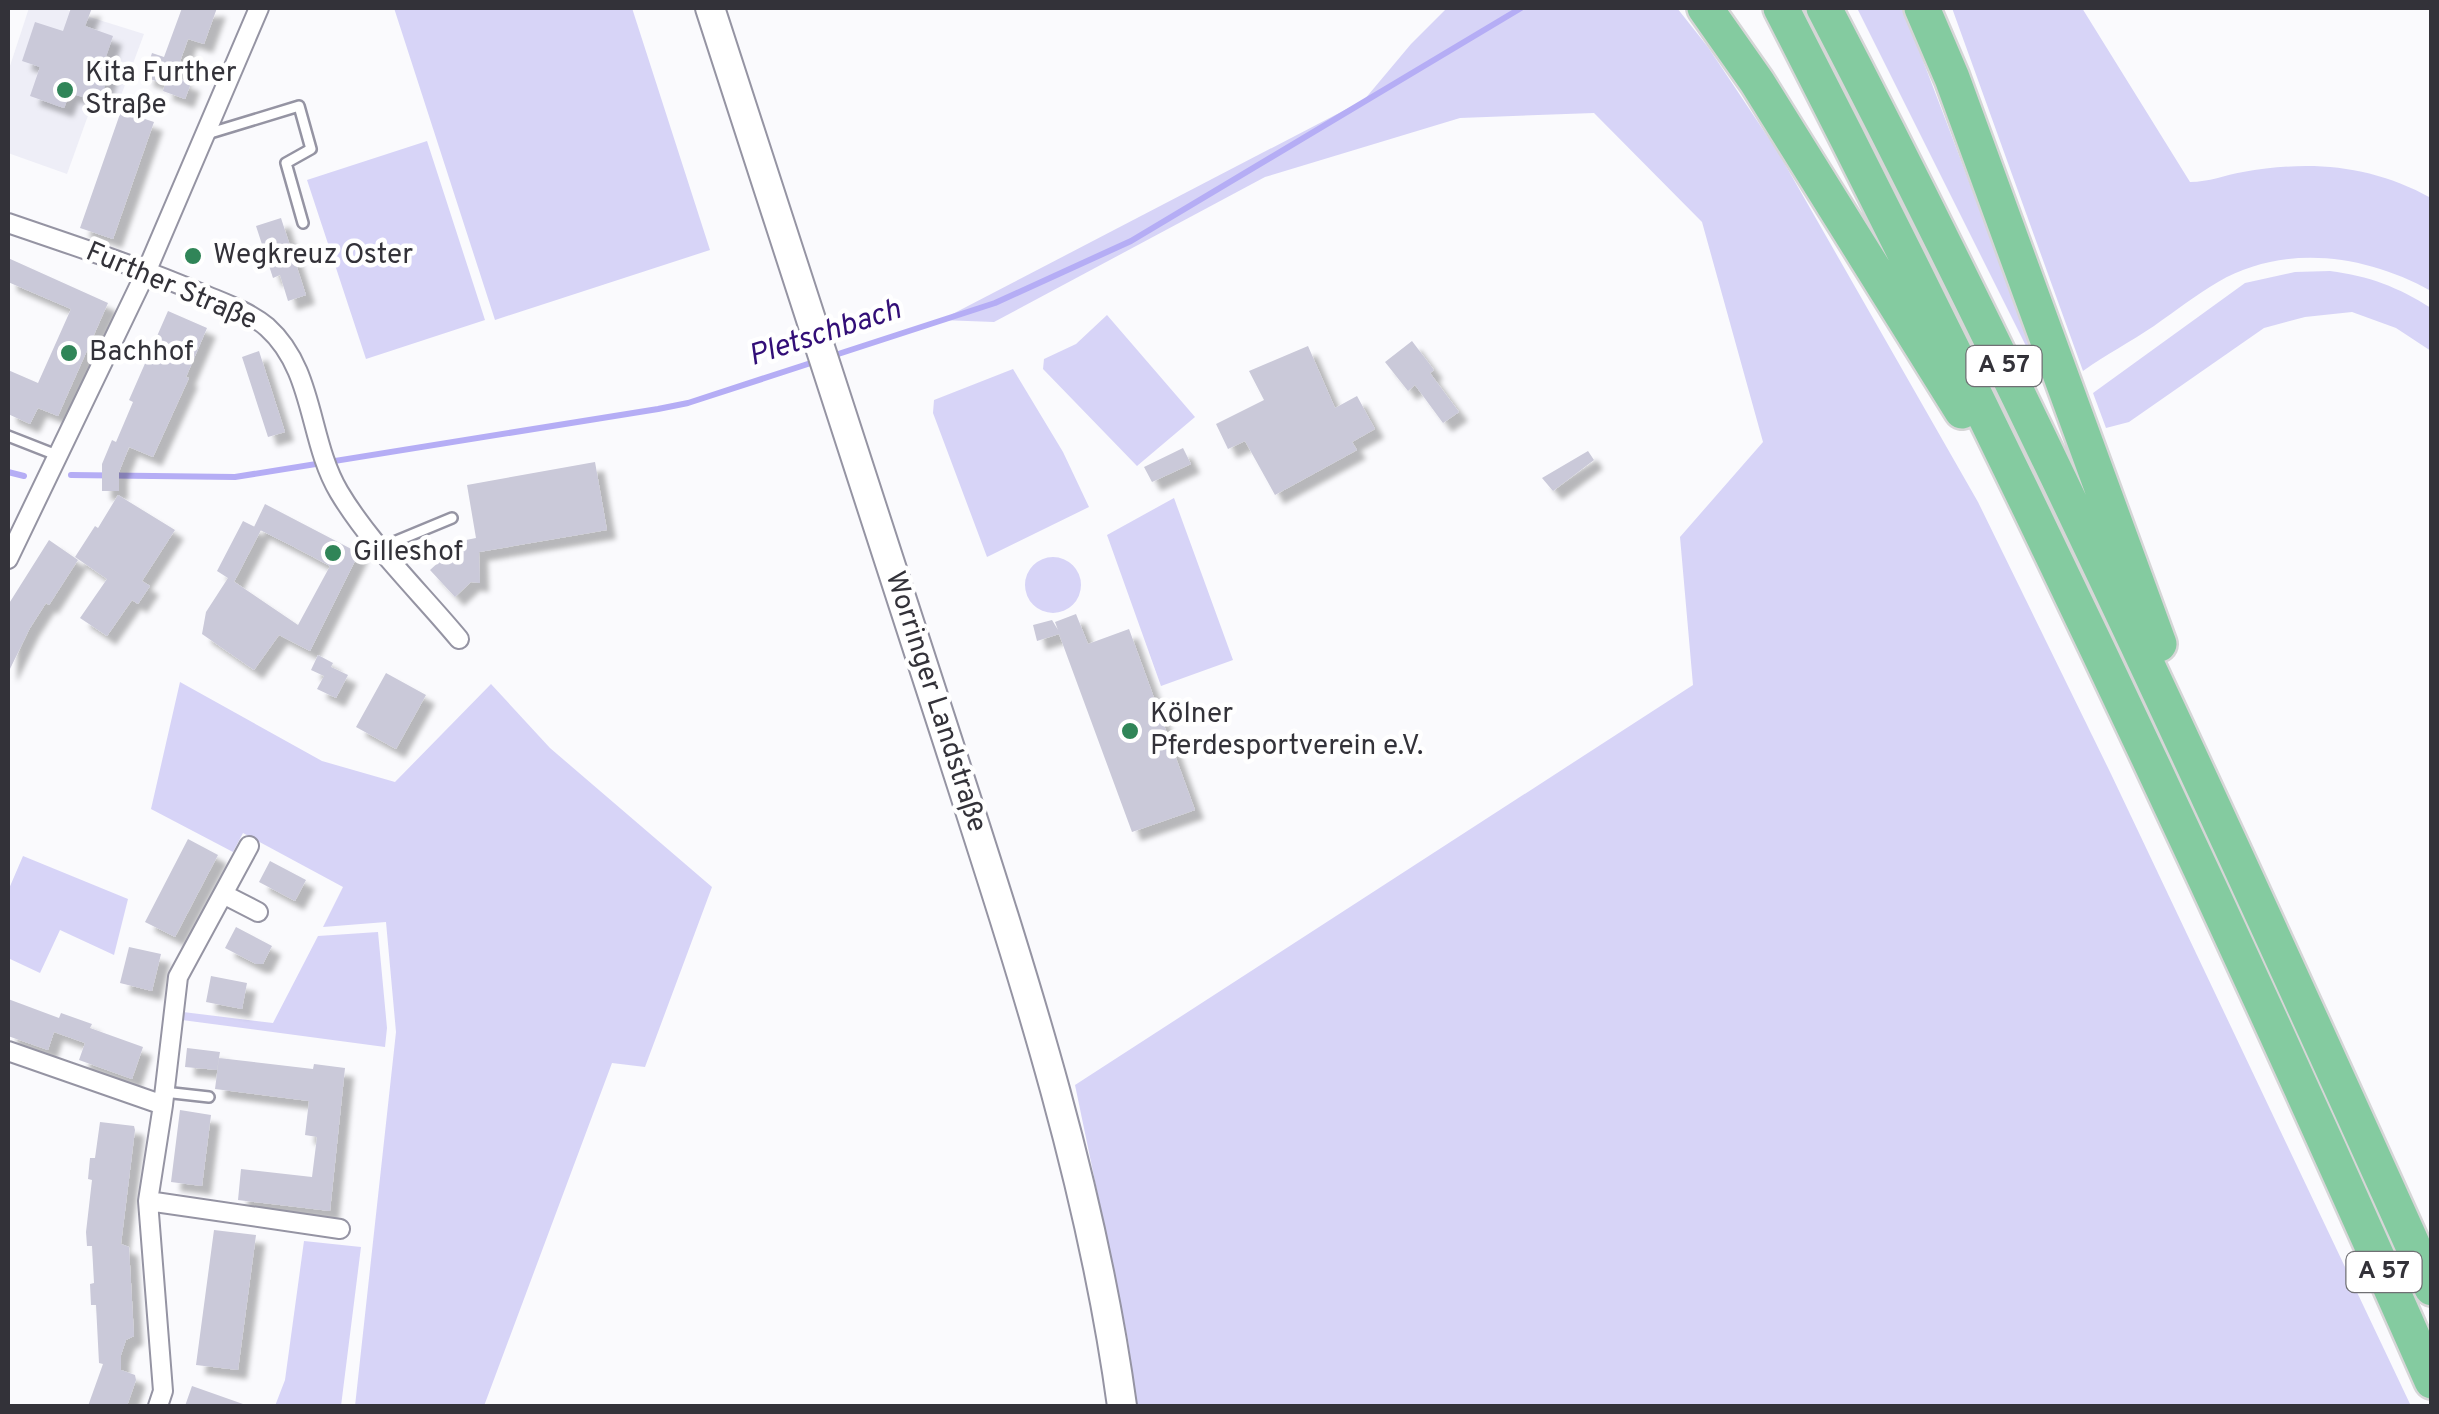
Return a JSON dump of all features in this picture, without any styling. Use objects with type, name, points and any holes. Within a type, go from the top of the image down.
[{"type":"highway","points":[[1705,8],[1767,98],[1961,410],[2031,505]]},
{"type":"highway","name":"A 57","points":[[1781,8],[2031,505],[2198,862],[2432,1381]]},
{"type":"highway","name":"A 57","points":[[1824,8],[1973,302],[2178,728],[2432,1288]]},
{"type":"highway","points":[[1922,8],[1952,78],[2085,446],[2142,589],[2160,644],[2178,728]]},
{"type":"main road","name":"Worringer Landstraße","points":[[710,8],[1048,1058],[1112,1330],[1122,1406]]},
{"type":"street","points":[[8,559],[146,270],[258,8]]},
{"type":"street","name":"Further Straße","points":[[8,223],[146,270],[244,312],[267,327],[297,366],[331,476],[362,525],[459,639]]},
{"type":"street","points":[[158,1406],[163,1391],[148,1201],[178,977],[249,846]]},
{"type":"street","points":[[223,894],[258,912]]},
{"type":"street","points":[[8,1051],[163,1099]]},
{"type":"street","points":[[148,1201],[340,1229]]},
{"type":"lane","points":[[204,135],[299,106],[311,149],[286,163],[303,223]]},
{"type":"lane","points":[[8,436],[59,456]]},
{"type":"lane","points":[[382,547],[452,518]]},
{"type":"lane","points":[[163,1099],[209,1098]]},
{"type":"shaded area","name":"Kita Further Straße","points":[[29,8],[61,8],[144,34],[116,109],[107,107],[104,114],[90,110],[67,174],[8,153],[8,72]]},
{"type":"shaded area","points":[[394,8],[632,8],[710,250],[495,320]]},
{"type":"shaded area","points":[[1447,8],[1677,8],[1708,47],[1778,152],[1978,502],[2411,1406],[1136,1406],[1128,1340],[1075,1085],[1693,685],[1680,537],[1763,442],[1702,222],[1594,113],[1460,118],[1265,177],[994,322],[941,320],[1364,100]]},
{"type":"shaded area","points":[[1857,8],[1903,8],[2050,394]]},
{"type":"shaded area","points":[[1952,8],[2082,8],[2190,182],[2268,168],[2317,166],[2386,178],[2431,198],[2431,291],[2353,262],[2298,258],[2271,262],[2218,282],[2083,371]]},
{"type":"shaded area","points":[[427,141],[485,320],[366,359],[307,180]]},
{"type":"shaded area","points":[[2330,271],[2383,284],[2431,308],[2431,351],[2396,328],[2352,312],[2305,317],[2264,328],[2129,422],[2106,428],[2093,393],[2245,283],[2295,272]]},
{"type":"shaded area","points":[[1107,315],[1195,417],[1137,466],[1043,369],[1044,359],[1076,344]]},
{"type":"shaded area","points":[[1013,369],[1063,452],[1089,507],[987,557],[933,413],[934,400]]},
{"type":"shaded area","points":[[1174,498],[1233,660],[1161,686],[1107,535]]},
{"type":"shaded area","points":[[1053,557],[1073,565],[1081,585],[1073,605],[1053,613],[1033,605],[1025,585],[1033,565]]},
{"type":"shaded area","points":[[180,682],[322,761],[395,782],[491,684],[550,748],[712,887],[645,1067],[612,1063],[484,1406],[355,1406],[396,1032],[386,922],[323,927],[343,887],[243,833],[233,852],[151,809]]},
{"type":"shaded area","points":[[23,856],[128,899],[114,955],[60,930],[40,973],[8,958],[8,891]]},
{"type":"shaded area","points":[[378,932],[387,1028],[385,1047],[182,1020],[183,1012],[273,1023],[318,936]]},
{"type":"shaded area","points":[[304,1241],[361,1247],[341,1406],[275,1406],[285,1380]]},
{"type":"building","points":[[71,8],[92,8],[85,26],[113,36],[103,65],[111,68],[99,102],[70,93],[64,108],[30,96],[40,67],[22,61],[35,22],[63,31]]},
{"type":"building","points":[[182,8],[217,8],[204,44],[188,39],[177,70],[183,72],[180,79],[191,83],[185,99],[163,91],[165,84],[144,77],[152,53],[164,57]]},
{"type":"building","points":[[121,111],[154,122],[113,239],[80,228]]},
{"type":"building","points":[[281,218],[306,295],[288,301],[280,275],[273,278],[256,226]]},
{"type":"building","points":[[8,258],[108,303],[58,416],[38,408],[30,424],[8,414],[8,370],[38,383],[71,309],[8,282]]},
{"type":"building","points":[[168,311],[207,328],[186,377],[189,378],[153,457],[129,447],[119,472],[119,491],[102,491],[102,464],[112,440],[116,442],[133,402],[129,400]]},
{"type":"building","points":[[1412,341],[1459,412],[1443,423],[1415,385],[1408,391],[1385,362]]},
{"type":"building","points":[[1308,346],[1335,408],[1357,396],[1375,429],[1352,442],[1357,450],[1275,495],[1245,441],[1228,449],[1216,424],[1264,400],[1249,371]]},
{"type":"building","points":[[259,351],[285,432],[268,437],[242,357]]},
{"type":"building","points":[[1183,448],[1191,464],[1152,482],[1144,467]]},
{"type":"building","points":[[1588,451],[1594,460],[1553,491],[1542,478]]},
{"type":"building","points":[[595,462],[607,530],[479,552],[480,583],[471,582],[455,597],[430,570],[452,550],[451,543],[476,538],[467,485]]},
{"type":"building","points":[[118,495],[175,530],[142,581],[150,586],[138,604],[132,600],[107,636],[80,618],[107,579],[75,557]]},
{"type":"building","points":[[265,504],[359,553],[310,651],[279,635],[254,670],[202,634],[206,612],[228,578],[217,571],[243,521],[254,527]],"holes":[[[261,530],[330,566],[298,625],[234,582]]]},
{"type":"building","points":[[49,540],[78,560],[30,628],[8,673],[8,605]]},
{"type":"building","name":"Kölner Pferdesportverein e.V.","points":[[1076,614],[1088,644],[1129,629],[1195,810],[1132,832],[1059,634],[1037,641],[1033,625],[1052,620],[1058,630],[1055,622]]},
{"type":"building","points":[[318,655],[348,675],[336,698],[317,689],[324,676],[311,670]]},
{"type":"building","points":[[386,673],[426,695],[396,749],[356,727]]},
{"type":"building","points":[[188,839],[218,855],[175,937],[145,922]]},
{"type":"building","points":[[270,861],[306,880],[295,901],[259,882]]},
{"type":"building","points":[[236,927],[272,946],[263,964],[225,948]]},
{"type":"building","points":[[129,947],[161,954],[152,991],[120,983]]},
{"type":"building","points":[[211,976],[247,983],[242,1009],[206,1002]]},
{"type":"building","points":[[8,999],[59,1018],[61,1013],[92,1024],[90,1028],[143,1047],[132,1079],[79,1060],[85,1043],[54,1032],[48,1050],[8,1036]]},
{"type":"building","points":[[187,1048],[220,1052],[217,1070],[185,1067]]},
{"type":"building","points":[[219,1058],[313,1069],[314,1064],[345,1068],[330,1211],[238,1200],[241,1169],[312,1177],[317,1137],[305,1135],[309,1101],[215,1089]]},
{"type":"building","points":[[180,1110],[211,1115],[202,1186],[171,1182]]},
{"type":"building","points":[[100,1122],[134,1126],[135,1130],[121,1244],[129,1247],[134,1336],[126,1340],[121,1370],[135,1375],[136,1380],[127,1406],[88,1406],[103,1364],[99,1363],[96,1305],[91,1305],[92,1246],[87,1246],[86,1232],[92,1180],[88,1179],[90,1158],[95,1158]]},
{"type":"building","points":[[214,1230],[256,1235],[238,1370],[196,1365]]},
{"type":"building","points":[[192,1386],[243,1404],[243,1406],[185,1406]]},
{"type":"waterway","name":"Pletschbach","points":[[829,357],[995,303],[1131,241],[1521,8]]},
{"type":"waterway","name":"Pletschbach","points":[[71,475],[235,477],[658,409],[817,361]]},
{"type":"waterway","name":"Pletschbach","points":[[8,472],[24,476]]},
{"type":"place","name":"Kita Further Straße","points":[[65,90]]},
{"type":"place","name":"Wegkreuz Oster","points":[[193,256]]},
{"type":"place","name":"Bachhof","points":[[69,353]]},
{"type":"place","name":"Gilleshof","points":[[333,553]]},
{"type":"place","name":"Kölner Pferdesportverein e.V.","points":[[1130,731]]}]
